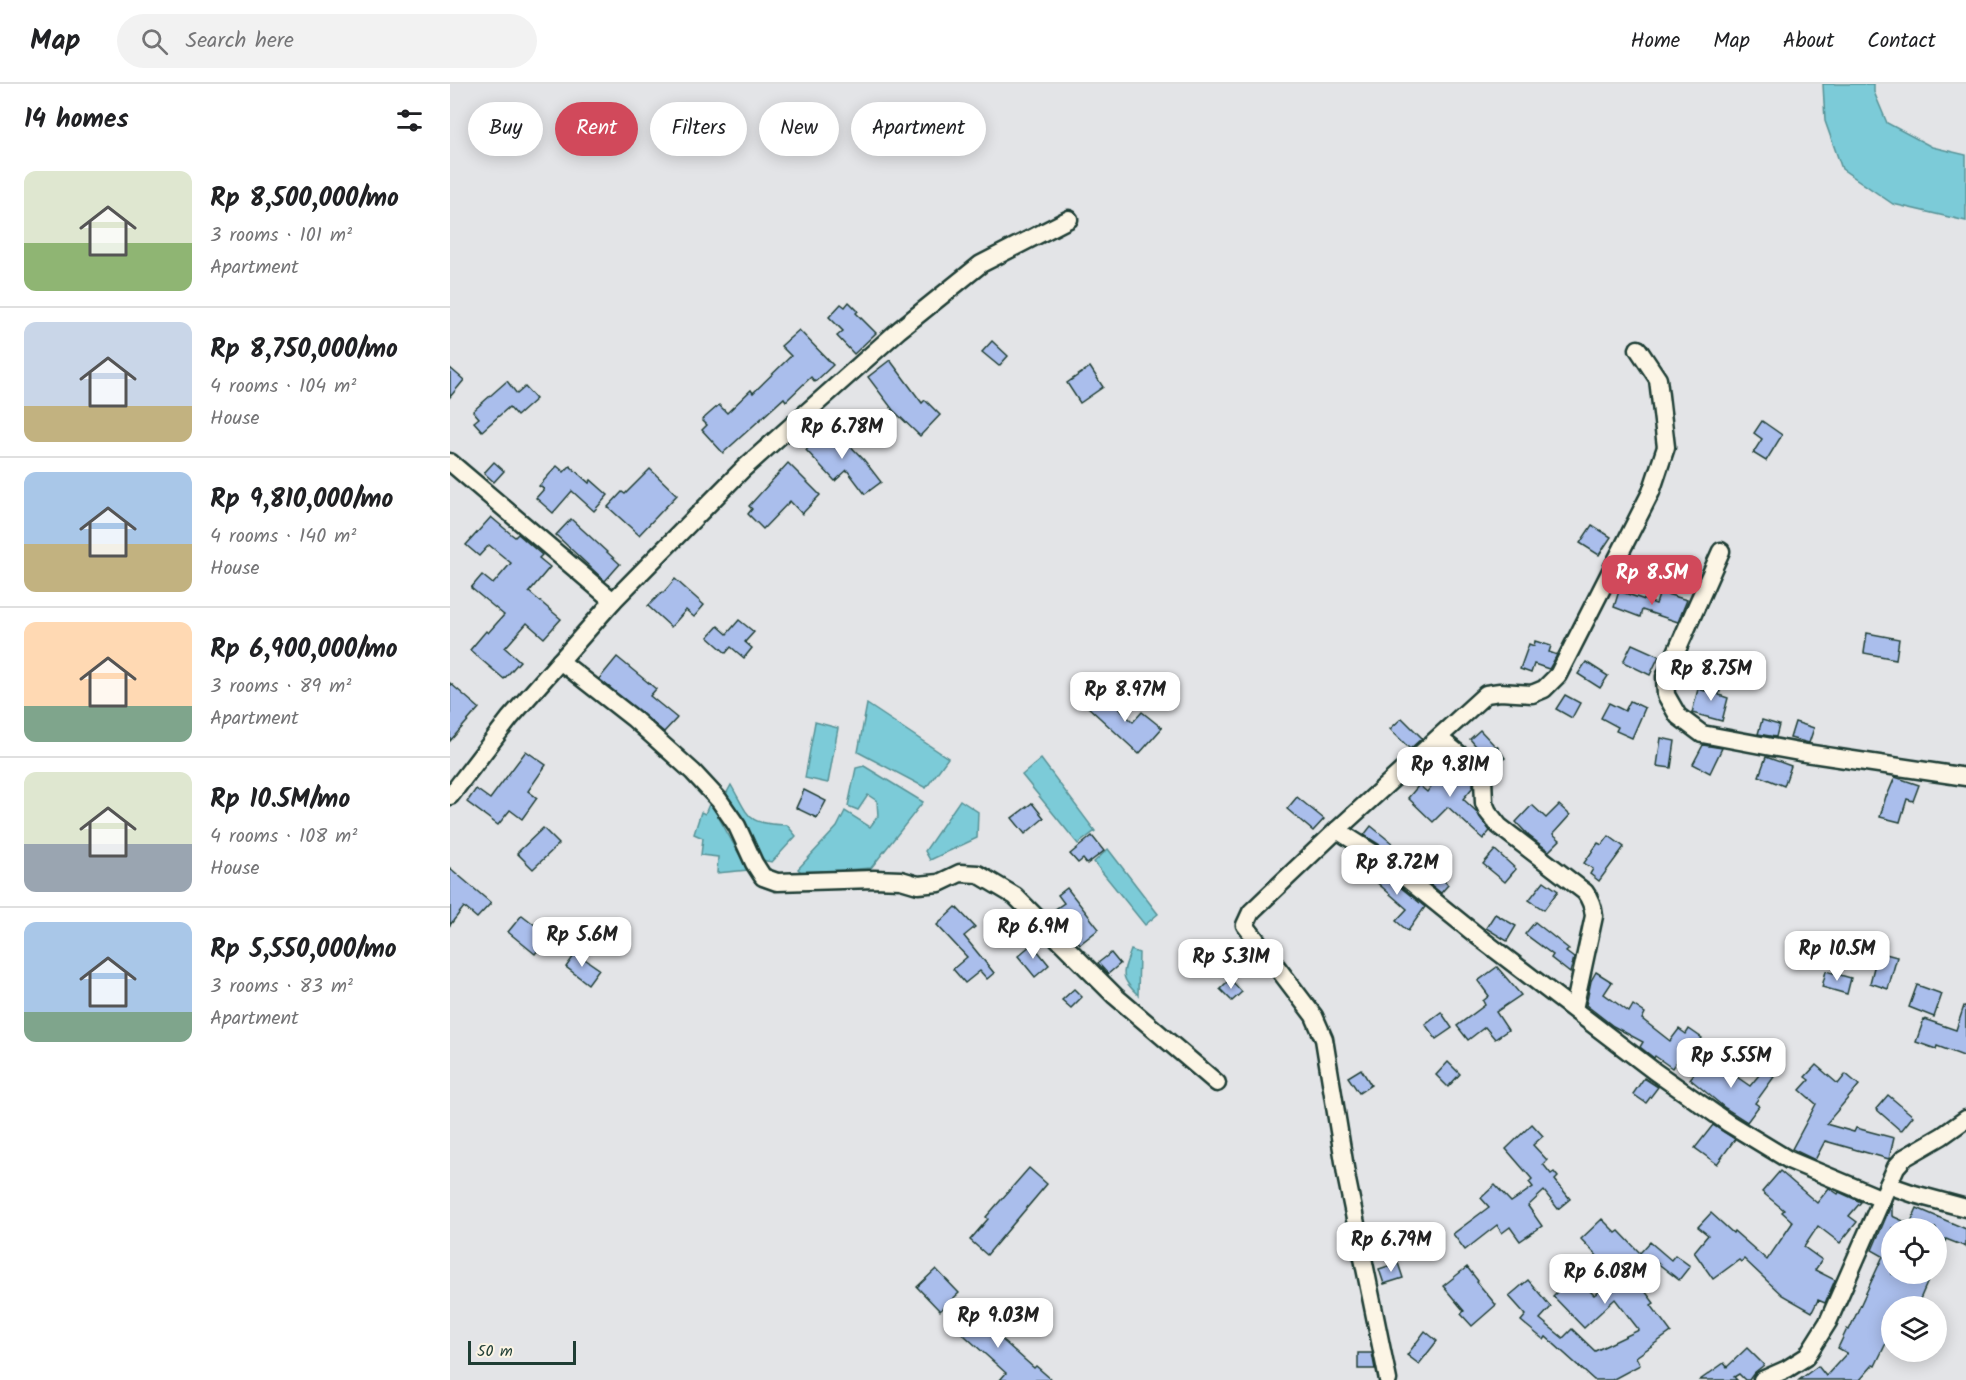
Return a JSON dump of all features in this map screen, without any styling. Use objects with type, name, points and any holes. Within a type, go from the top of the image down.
[{"type":"street","points":[[450,796],[510,718],[613,601],[743,468],[899,330],[981,264],[1069,219]]},
{"type":"street","points":[[1388,1380],[1347,1180],[1324,1039],[1314,1016],[1245,925],[1251,912],[1486,694],[1500,692],[1532,694],[1544,689],[1558,675],[1652,492],[1666,447],[1658,379],[1638,349]]},
{"type":"street","points":[[452,466],[613,601]]},
{"type":"street","points":[[1721,551],[1665,677],[1666,695],[1678,716],[1702,734],[1746,743],[1966,777]]},
{"type":"street","points":[[560,661],[634,718],[693,772],[719,800],[737,826],[763,877],[777,882],[874,879],[901,880],[918,885],[939,883],[960,873],[978,874],[1015,896],[1116,996],[1217,1083]]},
{"type":"street","points":[[1439,738],[1469,762],[1483,778],[1484,803],[1499,826],[1585,892],[1590,899],[1594,916],[1574,1009]]},
{"type":"street","points":[[1337,830],[1381,858],[1654,1071],[1728,1123],[1789,1160],[1885,1192],[1914,1194],[1966,1208]]},
{"type":"street","points":[[1762,1380],[1787,1369],[1806,1357],[1828,1322],[1896,1167],[1904,1158],[1966,1119]]},
{"type":"water","points":[[1823,84],[1874,84],[1874,92],[1887,123],[1932,147],[1966,155],[1966,221],[1893,204],[1842,169],[1825,121]]},
{"type":"water","points":[[867,704],[948,758],[926,788],[858,752]]},
{"type":"water","points":[[815,722],[838,728],[828,783],[805,778]]},
{"type":"water","points":[[1041,759],[1095,831],[1078,844],[1022,775]]},
{"type":"water","points":[[864,766],[923,802],[871,868],[802,873],[798,869],[837,827],[845,811],[870,827],[878,816],[877,801],[868,795],[858,810],[848,806],[856,768]]},
{"type":"water","points":[[731,785],[746,812],[756,821],[787,825],[796,836],[772,862],[761,860],[725,796]]},
{"type":"water","points":[[960,800],[978,812],[977,838],[930,860],[925,851]]},
{"type":"water","points":[[710,802],[748,870],[717,873],[718,857],[701,855],[703,838],[694,834],[701,812],[705,814]]},
{"type":"water","points":[[1108,849],[1158,914],[1145,925],[1094,862]]},
{"type":"water","points":[[1131,950],[1139,953],[1138,995],[1127,983],[1124,974]]},
{"type":"building","points":[[849,302],[858,311],[856,313],[876,333],[854,354],[837,336],[843,331],[829,317],[841,304],[845,307]]},
{"type":"building","points":[[799,330],[833,365],[815,382],[811,377],[786,401],[784,398],[723,453],[702,430],[707,425],[702,420],[719,405],[727,413],[751,390],[753,393],[791,356],[781,346]]},
{"type":"building","points":[[992,341],[1008,356],[999,366],[982,352]]},
{"type":"building","points":[[890,360],[922,403],[925,400],[940,415],[920,436],[893,410],[868,377]]},
{"type":"building","points":[[1090,367],[1103,387],[1080,403],[1067,383]]},
{"type":"building","points":[[450,368],[464,380],[450,397]]},
{"type":"building","points":[[507,381],[517,394],[525,387],[536,399],[517,416],[509,407],[482,431],[474,422],[479,418],[473,411]]},
{"type":"building","points":[[1762,421],[1782,435],[1766,461],[1753,453],[1762,439],[1754,433]]},
{"type":"building","points":[[831,426],[864,460],[881,482],[865,494],[847,470],[835,481],[806,450]]},
{"type":"building","points":[[494,462],[504,471],[494,482],[484,473]]},
{"type":"building","points":[[788,463],[820,495],[802,514],[790,501],[763,529],[748,514],[752,509],[749,506]]},
{"type":"building","points":[[557,466],[564,472],[570,466],[589,483],[591,480],[608,495],[594,511],[572,491],[553,513],[536,498],[544,489],[539,486]]},
{"type":"building","points":[[650,469],[677,495],[639,535],[608,507]]},
{"type":"building","points":[[491,517],[515,537],[518,534],[542,555],[539,558],[550,567],[529,592],[561,619],[544,638],[527,623],[505,648],[520,661],[504,679],[470,650],[504,615],[471,588],[482,575],[493,584],[511,563],[489,545],[479,556],[466,545]]},
{"type":"building","points":[[571,519],[620,564],[605,581],[556,535]]},
{"type":"building","points":[[1592,525],[1611,537],[1599,555],[1580,543]]},
{"type":"building","points":[[675,579],[704,605],[694,617],[686,610],[671,627],[648,606]]},
{"type":"building","points":[[1619,591],[1656,604],[1660,592],[1687,600],[1678,622],[1642,610],[1640,617],[1614,607]]},
{"type":"building","points":[[739,620],[754,632],[745,642],[752,648],[744,658],[731,647],[726,653],[708,637],[718,626],[727,634]]},
{"type":"building","points":[[1867,633],[1899,639],[1896,659],[1864,653]]},
{"type":"building","points":[[1535,641],[1551,646],[1549,652],[1557,655],[1549,669],[1534,664],[1531,673],[1520,669],[1529,644],[1534,646]]},
{"type":"building","points":[[1632,644],[1659,656],[1650,675],[1623,662]]},
{"type":"building","points":[[617,657],[656,689],[650,696],[677,718],[664,732],[599,679]]},
{"type":"building","points":[[1586,662],[1608,676],[1600,688],[1578,674]]},
{"type":"building","points":[[1708,679],[1722,683],[1719,695],[1728,698],[1722,721],[1692,713],[1698,689],[1705,691]]},
{"type":"building","points":[[450,683],[479,708],[450,741]]},
{"type":"building","points":[[1101,692],[1133,722],[1142,712],[1162,728],[1139,754],[1087,706]]},
{"type":"building","points":[[1565,695],[1580,703],[1572,718],[1556,709]]},
{"type":"building","points":[[1630,701],[1645,708],[1632,738],[1616,731],[1618,727],[1601,718],[1609,703],[1625,711]]},
{"type":"building","points":[[1402,718],[1422,738],[1410,749],[1390,729]]},
{"type":"building","points":[[1762,720],[1779,725],[1776,737],[1758,734]]},
{"type":"building","points":[[1795,722],[1814,728],[1809,743],[1790,738]]},
{"type":"building","points":[[1480,730],[1497,746],[1505,758],[1493,766],[1470,739]]},
{"type":"building","points":[[1661,738],[1675,741],[1671,768],[1657,766]]},
{"type":"building","points":[[1703,745],[1722,748],[1710,773],[1693,764]]},
{"type":"building","points":[[526,751],[546,765],[528,791],[537,798],[522,819],[510,810],[498,825],[467,802],[476,789],[490,799]]},
{"type":"building","points":[[1766,757],[1791,766],[1784,786],[1759,776]]},
{"type":"building","points":[[1447,759],[1473,782],[1473,787],[1463,799],[1476,811],[1490,831],[1483,839],[1448,807],[1433,822],[1408,798],[1419,785],[1427,792],[1443,771],[1439,768]]},
{"type":"building","points":[[1895,777],[1919,785],[1913,801],[1907,799],[1900,822],[1880,817]]},
{"type":"building","points":[[804,790],[826,801],[817,818],[796,808]]},
{"type":"building","points":[[1297,797],[1324,819],[1313,831],[1287,809]]},
{"type":"building","points":[[1032,803],[1044,818],[1025,834],[1012,818]]},
{"type":"building","points":[[1532,805],[1546,818],[1559,805],[1570,815],[1553,834],[1560,840],[1549,851],[1529,836],[1516,822]]},
{"type":"building","points":[[1371,826],[1398,848],[1437,873],[1448,885],[1441,893],[1388,850],[1364,835]]},
{"type":"building","points":[[543,828],[559,844],[533,869],[517,853]]},
{"type":"building","points":[[1092,836],[1104,851],[1087,864],[1083,859],[1078,863],[1070,854]]},
{"type":"building","points":[[1609,836],[1624,847],[1599,881],[1590,874],[1593,869],[1584,863],[1598,843],[1602,845]]},
{"type":"building","points":[[1495,850],[1516,869],[1505,882],[1483,864]]},
{"type":"building","points":[[1360,857],[1425,907],[1408,931],[1396,921],[1407,909],[1374,880],[1377,877],[1356,862]]},
{"type":"building","points":[[450,868],[491,903],[477,918],[464,907],[450,925]]},
{"type":"building","points":[[1544,881],[1558,891],[1544,910],[1529,900]]},
{"type":"building","points":[[1067,888],[1099,929],[1080,944],[1054,910],[1064,903],[1058,895]]},
{"type":"building","points":[[956,907],[975,927],[964,936],[994,973],[987,979],[980,971],[965,983],[953,969],[967,957],[937,925]]},
{"type":"building","points":[[1495,914],[1516,926],[1507,941],[1486,928]]},
{"type":"building","points":[[522,915],[549,936],[535,954],[508,932]]},
{"type":"building","points":[[1535,922],[1569,949],[1566,952],[1574,958],[1570,973],[1551,958],[1553,955],[1525,934]]},
{"type":"building","points":[[1032,944],[1049,965],[1035,977],[1018,956]]},
{"type":"building","points":[[1878,952],[1897,957],[1888,989],[1870,983]]},
{"type":"building","points":[[576,953],[599,969],[588,984],[566,967]]},
{"type":"building","points":[[1111,953],[1120,964],[1108,974],[1098,963]]},
{"type":"building","points":[[1497,967],[1521,995],[1496,1012],[1508,1030],[1495,1039],[1485,1027],[1468,1040],[1457,1026],[1485,1005],[1483,1001],[1489,996],[1478,981]]},
{"type":"building","points":[[1826,971],[1851,978],[1847,994],[1822,987]]},
{"type":"building","points":[[1596,972],[1612,982],[1604,994],[1629,1012],[1633,1005],[1645,1013],[1642,1019],[1670,1041],[1679,1029],[1686,1034],[1689,1029],[1702,1038],[1696,1048],[1689,1043],[1672,1068],[1655,1056],[1654,1058],[1640,1047],[1643,1042],[1613,1026],[1586,1005],[1591,981]]},
{"type":"building","points":[[1230,979],[1242,992],[1232,1001],[1220,989]]},
{"type":"building","points":[[1917,985],[1942,994],[1934,1017],[1909,1007]]},
{"type":"building","points":[[1074,989],[1082,997],[1071,1008],[1062,1000]]},
{"type":"building","points":[[1964,1006],[1966,1006],[1966,1057],[1937,1046],[1936,1049],[1916,1042],[1924,1019],[1956,1030]]},
{"type":"building","points":[[1441,1012],[1452,1028],[1436,1039],[1425,1024]]},
{"type":"building","points":[[1706,1058],[1735,1080],[1737,1077],[1750,1086],[1764,1069],[1774,1077],[1755,1103],[1759,1106],[1747,1122],[1725,1108],[1690,1079]]},
{"type":"building","points":[[1448,1062],[1460,1074],[1448,1087],[1436,1075]]},
{"type":"building","points":[[1816,1065],[1838,1084],[1846,1074],[1859,1085],[1826,1124],[1854,1132],[1856,1128],[1894,1138],[1889,1159],[1825,1141],[1815,1160],[1792,1149],[1816,1104],[1800,1090],[1809,1080],[1805,1077]]},
{"type":"building","points":[[1361,1069],[1371,1085],[1359,1093],[1348,1077]]},
{"type":"building","points":[[1644,1078],[1658,1087],[1646,1103],[1633,1094]]},
{"type":"building","points":[[1888,1095],[1913,1116],[1901,1131],[1876,1109]]},
{"type":"building","points":[[1532,1124],[1543,1136],[1533,1145],[1547,1160],[1543,1164],[1551,1174],[1554,1172],[1558,1177],[1555,1180],[1570,1199],[1558,1209],[1544,1191],[1528,1206],[1542,1226],[1520,1241],[1510,1227],[1502,1233],[1497,1225],[1465,1250],[1453,1234],[1489,1207],[1481,1198],[1495,1185],[1511,1202],[1533,1187],[1529,1182],[1532,1179],[1506,1149]]},
{"type":"building","points":[[1713,1125],[1735,1139],[1717,1164],[1695,1148]]},
{"type":"building","points":[[1029,1168],[1047,1184],[987,1255],[970,1240],[988,1219],[986,1217]]},
{"type":"building","points":[[1780,1171],[1817,1203],[1829,1188],[1838,1194],[1839,1192],[1861,1202],[1849,1216],[1857,1222],[1840,1243],[1818,1226],[1804,1247],[1822,1260],[1815,1270],[1835,1280],[1825,1303],[1818,1300],[1812,1312],[1782,1295],[1744,1259],[1741,1262],[1739,1260],[1713,1279],[1694,1252],[1708,1235],[1698,1227],[1711,1213],[1767,1260],[1793,1222],[1782,1212],[1784,1210],[1762,1192]]},
{"type":"building","points":[[1892,1203],[1892,1216],[1896,1218],[1886,1218]]},
{"type":"building","points":[[1917,1208],[1940,1218],[1913,1218]]},
{"type":"building","points":[[1602,1219],[1616,1233],[1619,1231],[1640,1253],[1650,1242],[1671,1260],[1675,1255],[1690,1266],[1679,1280],[1656,1262],[1639,1283],[1654,1303],[1651,1305],[1671,1332],[1636,1357],[1640,1365],[1612,1380],[1594,1380],[1546,1337],[1544,1340],[1521,1321],[1526,1315],[1509,1296],[1528,1280],[1551,1307],[1540,1319],[1563,1338],[1572,1329],[1595,1351],[1639,1330],[1615,1299],[1584,1328],[1553,1296],[1574,1275],[1594,1295],[1618,1278],[1581,1239]]},
{"type":"building","points":[[1947,1221],[1966,1229],[1966,1247],[1947,1239]]},
{"type":"building","points":[[1881,1229],[1881,1255],[1872,1250]]},
{"type":"building","points":[[1881,1260],[1881,1284],[1927,1284],[1921,1296],[1881,1296],[1881,1354],[1875,1366],[1873,1365],[1860,1380],[1799,1380],[1818,1366],[1826,1376],[1847,1353],[1838,1348],[1847,1329],[1849,1330]]},
{"type":"building","points":[[1398,1263],[1403,1278],[1384,1284],[1379,1269]]},
{"type":"building","points":[[1467,1267],[1496,1305],[1472,1326],[1461,1314],[1464,1311],[1443,1286]]},
{"type":"building","points":[[936,1269],[959,1293],[940,1311],[917,1287]]},
{"type":"building","points":[[970,1309],[988,1324],[991,1321],[1004,1332],[999,1337],[1034,1368],[1036,1366],[1052,1380],[1000,1380],[1006,1373],[955,1327]]},
{"type":"building","points":[[1425,1331],[1437,1341],[1419,1364],[1407,1355]]},
{"type":"building","points":[[1747,1348],[1764,1365],[1749,1380],[1745,1380],[1739,1374],[1734,1377],[1737,1380],[1700,1380],[1724,1363],[1727,1367]]},
{"type":"building","points":[[1358,1353],[1372,1353],[1375,1369],[1358,1369]]}]
